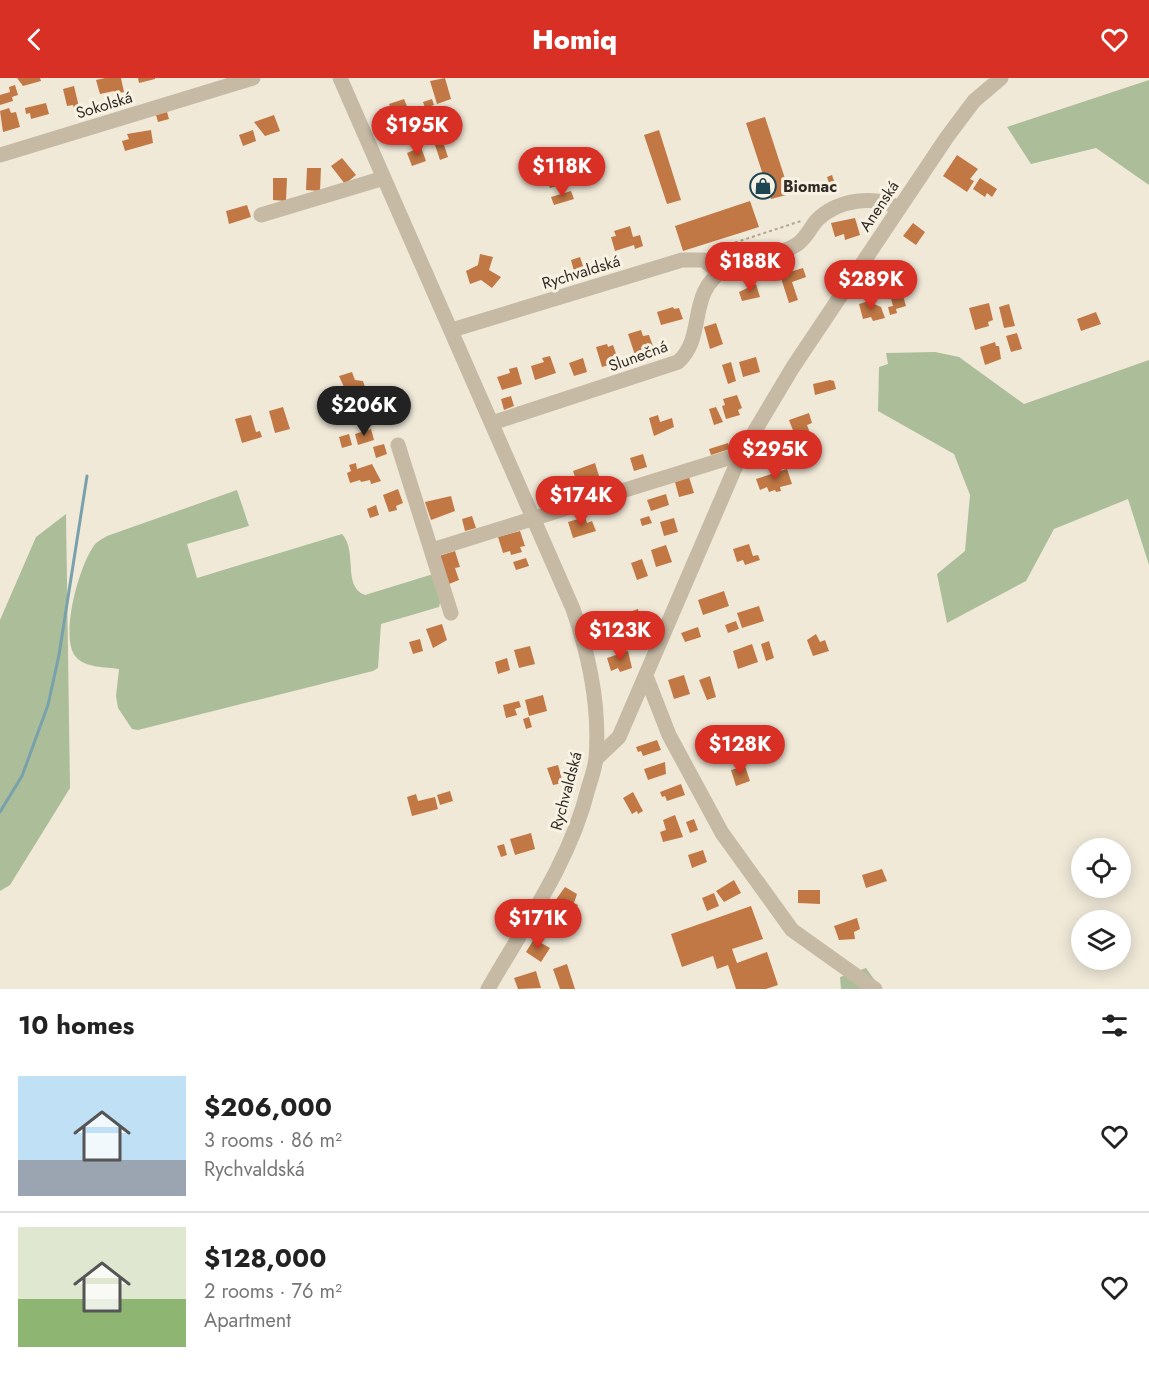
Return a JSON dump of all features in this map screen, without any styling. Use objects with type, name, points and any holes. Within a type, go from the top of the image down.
[{"type":"street","name":"Sokolská","points":[[0,155],[253,78]]},
{"type":"street","name":"Rychvaldská","points":[[340,78],[573,609],[585,648],[596,724],[596,759],[580,818],[567,850],[488,989]]},
{"type":"street","name":"Anenská","points":[[596,759],[619,738],[741,453],[793,367],[899,208],[974,101],[1001,78]]},
{"type":"street","points":[[261,215],[384,178]]},
{"type":"street","points":[[694,258],[704,260],[718,273],[797,244],[818,220],[847,205],[868,199],[880,200],[899,208]]},
{"type":"street","name":"Rychvaldská","points":[[452,330],[669,263],[694,258]]},
{"type":"street","name":"Slunečná","points":[[492,423],[678,362],[686,354],[691,343],[704,290],[718,273]]},
{"type":"street","points":[[398,445],[451,613]]},
{"type":"street","points":[[432,550],[741,453]]},
{"type":"street","points":[[646,676],[669,735],[722,833],[792,930],[876,989]]},
{"type":"path","points":[[694,258],[701,253],[806,220]]},
{"type":"green space","points":[[1149,80],[1149,185],[1096,148],[1031,164],[1007,127]]},
{"type":"green space","points":[[935,352],[959,357],[1024,404],[1149,360],[1149,565],[1128,499],[1054,529],[1026,581],[947,623],[937,574],[965,551],[970,495],[954,454],[878,411],[879,367],[888,364],[886,353]]},
{"type":"green space","points":[[237,490],[249,526],[187,544],[197,578],[342,534],[347,541],[352,577],[358,591],[365,595],[430,575],[434,576],[441,599],[439,607],[381,624],[378,668],[373,671],[138,730],[132,729],[118,708],[116,696],[119,669],[80,661],[71,648],[70,619],[82,570],[93,547],[107,536]]},
{"type":"green space","points":[[66,514],[70,788],[10,885],[0,891],[0,620],[36,537]]},
{"type":"green space","points":[[866,968],[881,989],[841,989],[840,977]]},
{"type":"building","points":[[17,78],[40,78],[41,81],[23,86]]},
{"type":"building","points":[[121,78],[124,92],[115,94],[114,91],[100,94],[96,80]]},
{"type":"building","points":[[138,78],[155,78],[155,79],[139,83]]},
{"type":"building","points":[[445,78],[451,99],[437,104],[430,81]]},
{"type":"building","points":[[15,85],[18,95],[12,97],[13,101],[0,105],[0,95],[10,92],[9,87]]},
{"type":"building","points":[[74,86],[79,107],[74,108],[73,105],[67,106],[63,89]]},
{"type":"building","points":[[404,99],[409,111],[394,116],[389,104]]},
{"type":"building","points":[[432,99],[434,105],[425,108],[423,102]]},
{"type":"building","points":[[46,103],[49,114],[31,119],[30,113],[26,114],[25,108]]},
{"type":"building","points":[[9,108],[11,113],[16,112],[20,127],[3,132],[0,111]]},
{"type":"building","points":[[167,112],[169,119],[158,122],[156,115]]},
{"type":"building","points":[[274,115],[280,131],[265,136],[254,122]]},
{"type":"building","points":[[765,117],[790,194],[771,199],[768,190],[759,192],[755,181],[764,178],[746,123]]},
{"type":"building","points":[[151,130],[153,143],[125,151],[122,141],[129,139],[127,134]]},
{"type":"building","points":[[253,130],[256,141],[243,146],[239,135]]},
{"type":"building","points":[[659,130],[681,200],[667,204],[644,135]]},
{"type":"building","points":[[443,142],[448,157],[440,160],[435,145]]},
{"type":"building","points":[[421,147],[426,161],[412,166],[407,153]]},
{"type":"building","points":[[957,155],[978,169],[970,179],[974,181],[967,192],[943,176]]},
{"type":"building","points":[[342,158],[356,175],[345,184],[331,166]]},
{"type":"building","points":[[307,168],[321,168],[320,191],[306,190]]},
{"type":"building","points":[[560,174],[563,184],[550,188],[546,178]]},
{"type":"building","points":[[832,175],[837,190],[832,192],[827,177]]},
{"type":"building","points":[[273,178],[287,178],[286,201],[273,200]]},
{"type":"building","points":[[980,178],[997,189],[992,197],[987,193],[985,197],[973,189]]},
{"type":"building","points":[[571,191],[574,199],[554,205],[551,197]]},
{"type":"building","points":[[750,201],[759,227],[683,251],[675,226]]},
{"type":"building","points":[[247,205],[251,217],[229,224],[226,211]]},
{"type":"building","points":[[855,218],[860,235],[845,240],[844,234],[835,237],[831,223]]},
{"type":"building","points":[[913,223],[925,232],[916,245],[903,236]]},
{"type":"building","points":[[630,226],[633,237],[640,235],[643,246],[635,249],[634,245],[615,251],[611,237],[616,236],[614,231]]},
{"type":"building","points":[[480,254],[493,257],[489,270],[501,277],[492,288],[481,280],[470,284],[466,271],[478,265]]},
{"type":"building","points":[[580,257],[585,272],[575,275],[571,260]]},
{"type":"building","points":[[803,268],[806,277],[792,282],[798,300],[789,303],[780,275]]},
{"type":"building","points":[[756,284],[760,297],[742,301],[739,292]]},
{"type":"building","points":[[902,292],[906,306],[896,309],[897,313],[890,315],[888,307],[893,306],[890,295]]},
{"type":"building","points":[[872,300],[874,304],[881,307],[885,318],[873,321],[871,317],[863,319],[859,304]]},
{"type":"building","points":[[989,303],[993,320],[988,322],[989,326],[975,330],[969,308]]},
{"type":"building","points":[[1009,304],[1015,326],[1004,328],[999,307]]},
{"type":"building","points":[[673,307],[674,309],[679,308],[683,319],[661,325],[657,312]]},
{"type":"building","points":[[1096,312],[1101,324],[1081,331],[1077,319]]},
{"type":"building","points":[[716,323],[723,344],[710,349],[704,327]]},
{"type":"building","points":[[641,330],[643,336],[649,335],[655,352],[637,361],[628,334]]},
{"type":"building","points":[[1017,333],[1022,349],[1011,352],[1006,336]]},
{"type":"building","points":[[995,342],[996,346],[999,346],[1001,359],[985,365],[980,347]]},
{"type":"building","points":[[607,344],[608,347],[613,345],[619,362],[602,367],[596,347]]},
{"type":"building","points":[[550,356],[556,373],[535,380],[531,366],[544,362],[542,358]]},
{"type":"building","points":[[756,357],[760,372],[743,377],[739,362]]},
{"type":"building","points":[[583,358],[587,372],[574,376],[569,363]]},
{"type":"building","points":[[731,362],[736,381],[728,384],[722,365]]},
{"type":"building","points":[[517,367],[522,384],[502,390],[497,377],[510,373],[509,369]]},
{"type":"building","points":[[352,372],[355,380],[363,381],[366,390],[348,396],[339,376]]},
{"type":"building","points":[[834,381],[836,389],[815,395],[813,384]]},
{"type":"building","points":[[737,395],[742,408],[738,410],[740,415],[726,419],[722,406],[725,405],[723,399]]},
{"type":"building","points":[[511,396],[514,406],[504,410],[501,399]]},
{"type":"building","points":[[283,407],[290,429],[275,433],[269,411]]},
{"type":"building","points":[[716,407],[723,422],[714,425],[709,409]]},
{"type":"building","points":[[372,409],[377,424],[362,428],[357,413]]},
{"type":"building","points":[[809,413],[812,423],[807,425],[810,433],[796,438],[789,420]]},
{"type":"building","points":[[251,415],[256,432],[260,431],[262,437],[242,443],[235,419]]},
{"type":"building","points":[[658,415],[660,422],[672,418],[674,427],[654,436],[649,418]]},
{"type":"building","points":[[371,429],[374,440],[358,445],[355,434]]},
{"type":"building","points":[[349,434],[352,445],[342,448],[339,437]]},
{"type":"building","points":[[728,443],[730,449],[711,455],[709,449]]},
{"type":"building","points":[[384,444],[387,454],[376,458],[373,447]]},
{"type":"building","points":[[643,454],[647,467],[634,471],[630,458]]},
{"type":"building","points":[[356,463],[357,469],[372,464],[381,481],[371,484],[370,480],[361,482],[360,480],[350,483],[347,473],[351,471],[349,465]]},
{"type":"building","points":[[595,463],[600,479],[576,480],[573,471]]},
{"type":"building","points":[[787,469],[792,484],[780,487],[781,491],[776,492],[775,490],[769,492],[767,487],[760,490],[756,479]]},
{"type":"building","points":[[689,477],[694,493],[679,497],[675,482]]},
{"type":"building","points":[[554,478],[562,498],[548,503],[544,482]]},
{"type":"building","points":[[398,489],[403,503],[396,506],[397,510],[389,512],[383,495]]},
{"type":"building","points":[[666,494],[669,505],[651,511],[647,500]]},
{"type":"building","points":[[451,496],[455,511],[431,520],[425,502]]},
{"type":"building","points":[[376,505],[379,515],[370,518],[367,509]]},
{"type":"building","points":[[472,516],[476,528],[465,531],[462,519]]},
{"type":"building","points":[[649,516],[652,523],[642,526],[640,519]]},
{"type":"building","points":[[585,517],[587,523],[592,521],[596,531],[573,538],[568,522]]},
{"type":"building","points":[[674,518],[678,532],[664,536],[660,522]]},
{"type":"building","points":[[520,531],[525,546],[520,547],[522,552],[511,555],[510,551],[503,553],[498,537]]},
{"type":"building","points":[[749,544],[753,556],[758,555],[760,560],[745,565],[743,560],[737,562],[733,549]]},
{"type":"building","points":[[666,545],[672,562],[656,567],[651,550]]},
{"type":"building","points":[[455,551],[460,567],[455,568],[459,580],[449,584],[439,556]]},
{"type":"building","points":[[526,558],[529,566],[516,570],[513,562]]},
{"type":"building","points":[[642,559],[648,576],[637,580],[631,563]]},
{"type":"building","points":[[724,591],[729,606],[703,615],[698,600]]},
{"type":"building","points":[[759,606],[764,621],[742,628],[737,613]]},
{"type":"building","points":[[638,609],[643,631],[633,635],[624,614]]},
{"type":"building","points":[[736,621],[739,629],[728,633],[725,625]]},
{"type":"building","points":[[442,624],[447,640],[433,648],[426,629]]},
{"type":"building","points":[[698,627],[701,637],[685,642],[681,633]]},
{"type":"building","points":[[816,634],[820,642],[825,640],[829,651],[813,656],[807,640]]},
{"type":"building","points":[[420,639],[423,651],[413,654],[409,642]]},
{"type":"building","points":[[769,641],[774,658],[766,661],[761,644]]},
{"type":"building","points":[[752,644],[758,662],[738,669],[733,651]]},
{"type":"building","points":[[530,646],[535,664],[519,668],[514,650]]},
{"type":"building","points":[[628,651],[632,668],[620,672],[618,668],[611,671],[607,658]]},
{"type":"building","points":[[507,658],[510,670],[498,674],[495,662]]},
{"type":"building","points":[[684,675],[690,694],[674,699],[668,680]]},
{"type":"building","points":[[710,676],[716,697],[707,700],[699,680]]},
{"type":"building","points":[[543,695],[547,711],[529,716],[525,700]]},
{"type":"building","points":[[519,701],[521,707],[515,709],[517,715],[506,718],[503,705]]},
{"type":"building","points":[[529,717],[532,727],[526,729],[523,719]]},
{"type":"building","points":[[657,740],[661,750],[643,756],[641,751],[638,752],[636,747]]},
{"type":"building","points":[[665,762],[666,774],[648,780],[644,769]]},
{"type":"building","points":[[558,765],[563,783],[553,785],[547,768]]},
{"type":"building","points":[[745,766],[750,781],[736,786],[731,770]]},
{"type":"building","points":[[681,784],[685,795],[667,801],[665,796],[662,797],[660,792]]},
{"type":"building","points":[[450,791],[453,801],[440,805],[437,795]]},
{"type":"building","points":[[633,792],[643,811],[638,814],[637,811],[632,814],[623,798]]},
{"type":"building","points":[[416,794],[418,801],[435,797],[438,809],[412,816],[407,797]]},
{"type":"building","points":[[675,815],[683,837],[663,842],[660,832],[666,830],[663,820]]},
{"type":"building","points":[[694,819],[698,830],[690,833],[686,822]]},
{"type":"building","points":[[531,833],[535,849],[515,855],[510,839]]},
{"type":"building","points":[[504,844],[507,855],[501,857],[497,846]]},
{"type":"building","points":[[703,850],[707,862],[692,868],[688,855]]},
{"type":"building","points":[[882,869],[887,881],[866,888],[862,875]]},
{"type":"building","points":[[734,880],[741,893],[724,902],[716,891]]},
{"type":"building","points":[[565,887],[577,894],[574,903],[578,905],[574,913],[569,910],[567,914],[552,905]]},
{"type":"building","points":[[798,890],[820,890],[820,904],[798,903]]},
{"type":"building","points":[[714,893],[719,906],[707,911],[702,898]]},
{"type":"building","points":[[751,906],[763,939],[732,949],[737,963],[767,952],[778,985],[766,989],[736,989],[728,965],[717,969],[713,956],[682,967],[671,934]]},
{"type":"building","points":[[857,918],[860,929],[854,932],[855,939],[839,940],[834,926]]},
{"type":"building","points":[[534,939],[550,948],[541,962],[526,952]]},
{"type":"building","points":[[567,964],[575,989],[560,989],[553,969]]},
{"type":"building","points":[[536,971],[541,988],[518,989],[514,978]]},
{"type":"waterway","points":[[0,812],[22,776],[48,705],[59,655],[87,476]]},
{"type":"place","name":"Biomac","points":[[763,186]]}]
